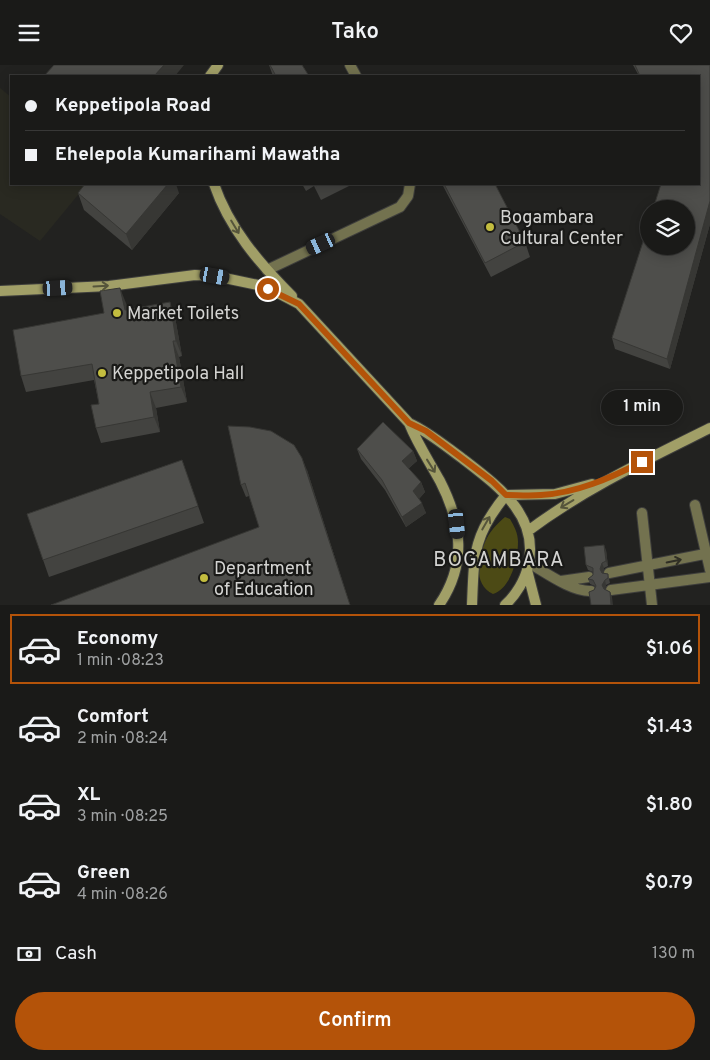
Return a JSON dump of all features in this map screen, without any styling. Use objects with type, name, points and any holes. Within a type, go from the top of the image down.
[{"type":"main road","points":[[214,185],[221,204],[247,248],[409,423],[424,455],[439,479],[457,524],[458,553],[454,579],[439,605]]},
{"type":"main road","points":[[0,291],[109,286],[195,275],[215,276],[258,285],[299,304]]},
{"type":"main road","points":[[409,423],[426,431],[492,481],[520,513],[531,541],[528,567],[518,589],[505,605]]},
{"type":"main road","points":[[528,531],[556,510],[608,479],[710,428]]},
{"type":"main road","points":[[472,605],[472,581],[482,530],[506,495],[555,493],[608,479]]},
{"type":"main road","points":[[528,567],[536,605]]},
{"type":"lane","points":[[267,270],[400,207],[408,196],[410,185]]},
{"type":"lane","points":[[695,505],[708,554],[710,570]]},
{"type":"lane","points":[[642,513],[652,605]]},
{"type":"lane","points":[[609,573],[708,554]]},
{"type":"lane","points":[[528,567],[585,592],[591,591]]},
{"type":"lane","points":[[560,581],[589,577]]},
{"type":"lane","points":[[611,590],[710,577]]},
{"type":"shaded area","points":[[0,88],[10,96],[10,185],[86,185],[40,241],[0,214]]},
{"type":"shaded area","points":[[505,517],[510,519],[517,533],[517,556],[509,579],[499,591],[493,594],[482,583],[479,561],[489,535]]},
{"type":"building","points":[[54,65],[164,65],[155,75],[45,75]]},
{"type":"building","points":[[270,65],[302,65],[308,75],[275,75]]},
{"type":"building","points":[[635,65],[710,65],[710,201],[667,359],[612,338],[640,251],[640,255],[695,255],[695,200],[656,200],[661,185],[700,185],[700,75],[640,75]]},
{"type":"building","points":[[84,185],[167,185],[126,234],[78,193]]},
{"type":"building","name":"Bogambara Cultural Center","points":[[445,185],[496,185],[525,242],[485,263]]},
{"type":"building","points":[[120,288],[125,310],[170,302],[176,341],[173,341],[181,387],[150,392],[154,417],[96,428],[91,405],[99,404],[92,364],[21,376],[13,330],[104,313],[100,291]]},
{"type":"building","points":[[383,422],[413,451],[402,461],[421,482],[413,491],[422,503],[402,517],[382,480],[357,449]]},
{"type":"building","points":[[228,426],[250,427],[271,431],[294,445],[302,458],[350,605],[51,605],[259,527],[245,483],[241,485]]},
{"type":"building","points":[[182,460],[198,506],[43,560],[27,514]]},
{"type":"building","points":[[604,545],[606,561],[602,563],[600,569],[602,573],[608,574],[608,578],[602,585],[604,589],[610,592],[611,605],[591,605],[589,592],[594,590],[596,586],[593,580],[588,579],[593,575],[593,568],[586,565],[584,547]]},
{"type":"place","name":"Bogambara Cultural Center","points":[[490,227]]},
{"type":"place","name":"Market Toilets","points":[[117,313]]},
{"type":"place","name":"Keppetipola Hall","points":[[102,373]]},
{"type":"place","name":"Department of Education","points":[[204,578]]},
{"type":"district","name":"BOGAMBARA","points":[[499,559]]},
{"type":"route","points":[[268,289],[299,304],[409,423],[426,431],[492,481],[506,495],[540,495],[577,489],[608,479],[642,462]]}]
